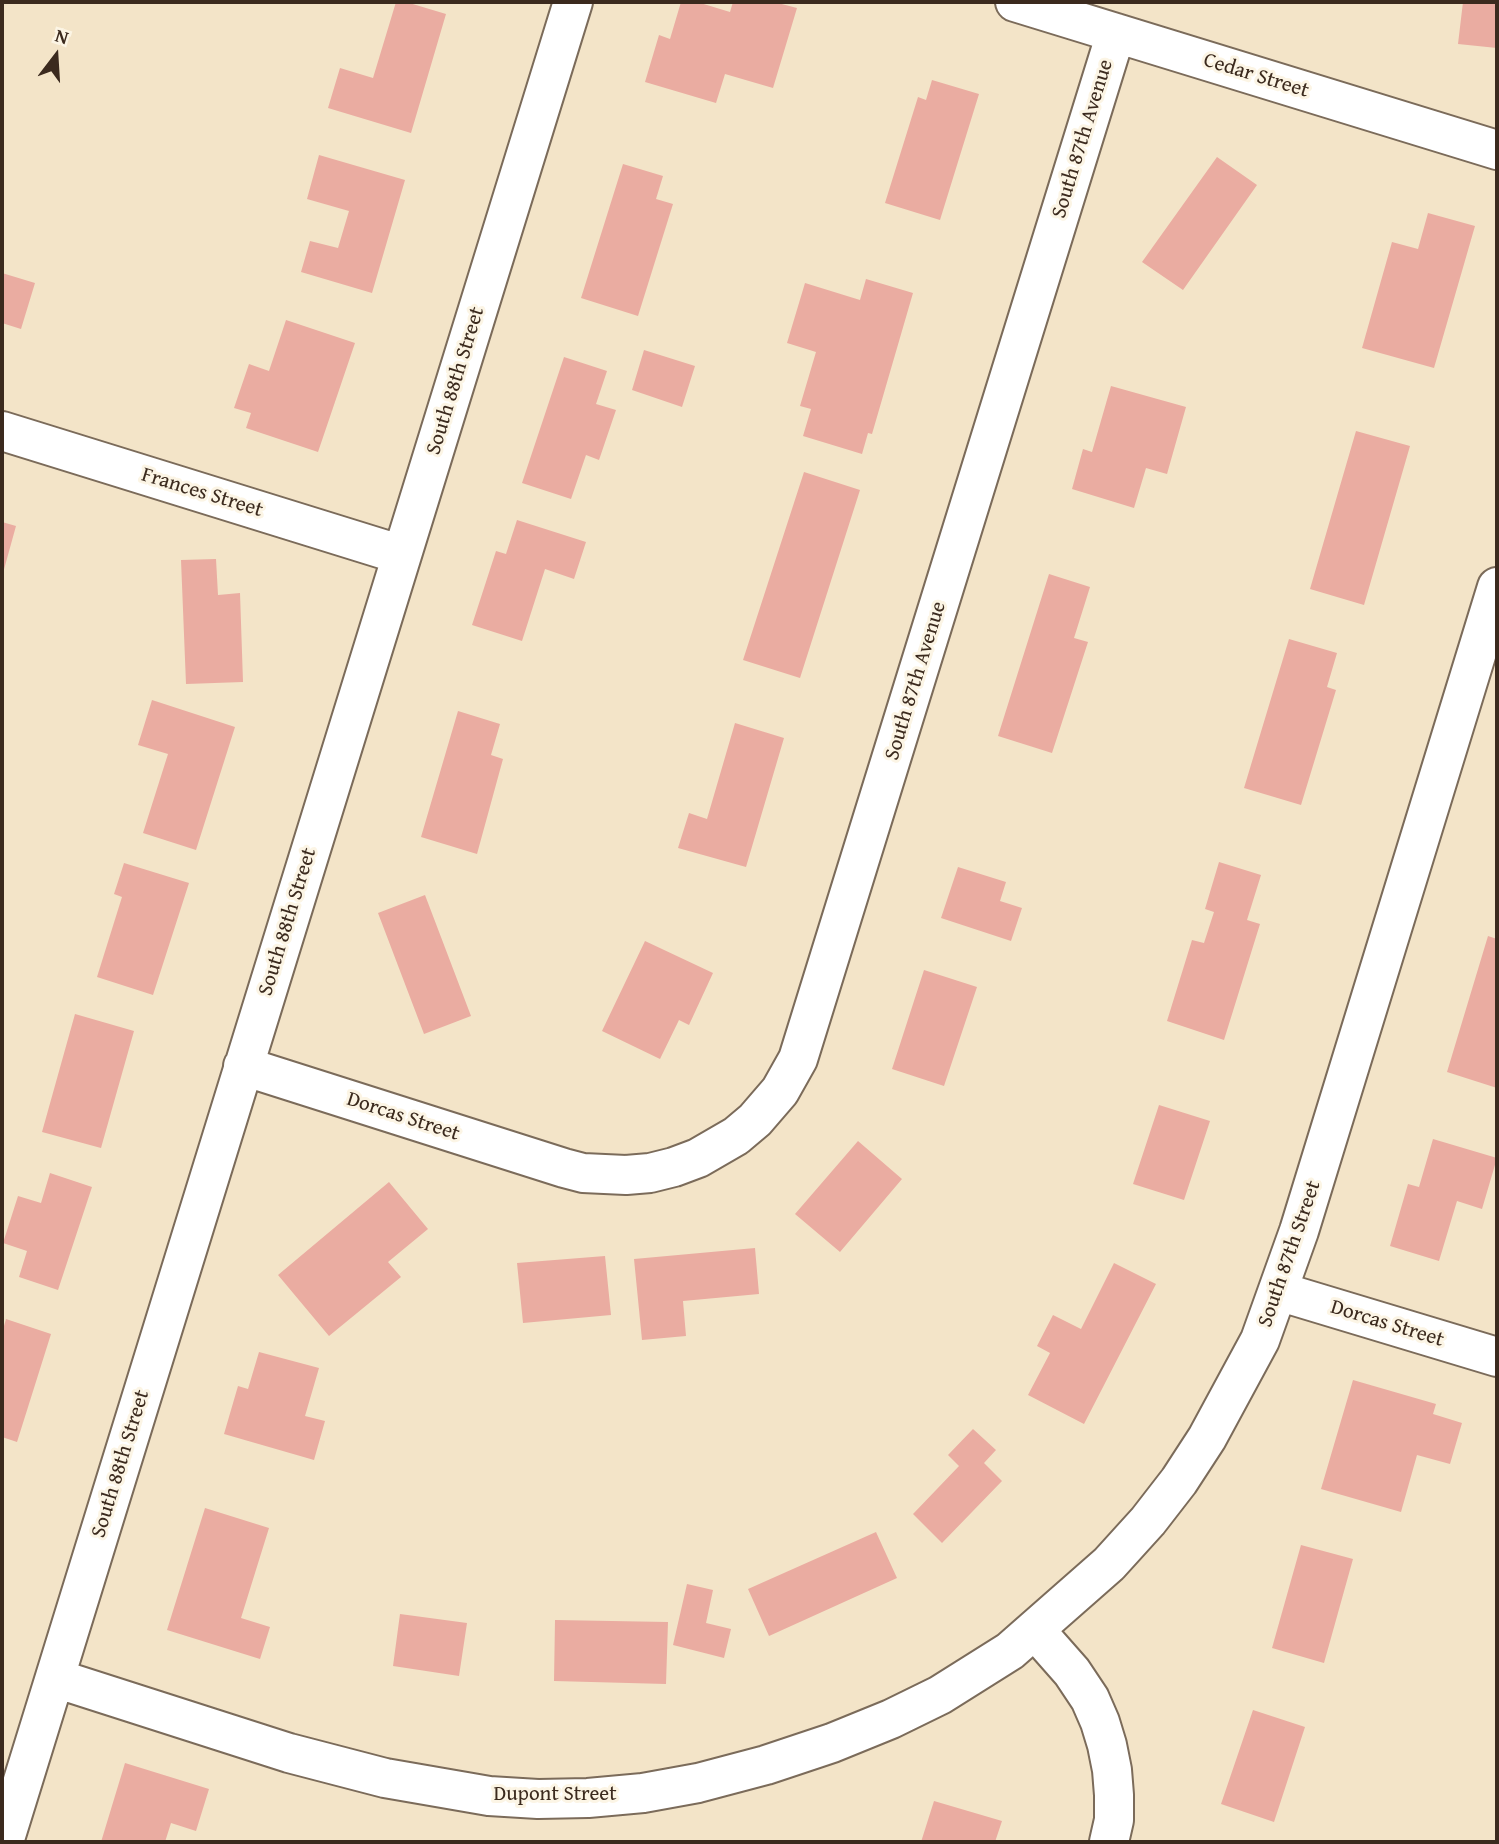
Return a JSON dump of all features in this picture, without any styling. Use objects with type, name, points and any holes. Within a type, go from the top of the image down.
[{"type":"street","name":"South 88th Street","points":[[4,1842],[573,2]]},
{"type":"street","name":"Cedar Street","points":[[1016,2],[1497,150]]},
{"type":"street","name":"South 87th Avenue","points":[[564,1168],[583,1173],[626,1175],[650,1173],[698,1158],[736,1136],[755,1120],[780,1091],[799,1059],[1116,33]]},
{"type":"street","name":"Frances Street","points":[[2,431],[402,555]]},
{"type":"street","name":"South 87th Street","points":[[1035,1630],[1110,1564],[1148,1521],[1207,1438],[1260,1340],[1303,1218],[1497,587]]},
{"type":"street","name":"Dorcas Street","points":[[243,1066],[564,1168]]},
{"type":"street","name":"Dorcas Street","points":[[1278,1291],[1497,1357]]},
{"type":"street","name":"Dupont Street","points":[[55,1678],[289,1753],[385,1778],[489,1796],[588,1798],[643,1793],[698,1783],[766,1765],[832,1743],[940,1695],[1010,1651],[1035,1630]]},
{"type":"street","points":[[1035,1630],[1072,1672],[1090,1699],[1100,1722],[1112,1770],[1114,1795],[1114,1820],[1109,1842]]},
{"type":"building","points":[[396,2],[406,2],[446,14],[411,133],[328,108],[340,68],[373,78]]},
{"type":"building","points":[[681,2],[697,2],[730,12],[733,2],[774,2],[797,8],[773,88],[725,74],[716,103],[645,82],[659,35],[670,39]]},
{"type":"building","points":[[1463,2],[1497,2],[1497,48],[1458,44]]},
{"type":"building","points":[[932,80],[979,94],[940,220],[885,203],[918,97],[926,100]]},
{"type":"building","points":[[319,155],[405,180],[372,293],[301,272],[310,241],[338,248],[349,211],[307,199]]},
{"type":"building","points":[[1217,157],[1257,185],[1183,290],[1142,262]]},
{"type":"building","points":[[623,164],[663,176],[656,199],[673,204],[638,316],[581,298]]},
{"type":"building","points":[[1428,213],[1475,226],[1434,368],[1362,348],[1392,242],[1418,249]]},
{"type":"building","points":[[2,273],[35,283],[21,329],[2,323]]},
{"type":"building","points":[[866,279],[913,293],[872,434],[868,433],[862,454],[803,436],[811,409],[800,406],[816,352],[787,343],[805,283],[860,300]]},
{"type":"building","points":[[286,320],[355,343],[318,452],[246,428],[251,413],[234,408],[249,364],[269,371]]},
{"type":"building","points":[[644,350],[695,366],[682,407],[632,390]]},
{"type":"building","points":[[564,357],[607,371],[596,404],[616,410],[599,460],[586,455],[571,499],[522,483]]},
{"type":"building","points":[[1111,386],[1186,407],[1167,474],[1146,468],[1134,508],[1072,489],[1083,449],[1092,452]]},
{"type":"building","points":[[1356,431],[1410,446],[1364,605],[1310,589]]},
{"type":"building","points":[[804,472],[860,490],[800,678],[743,660]]},
{"type":"building","points":[[517,520],[586,542],[574,579],[545,569],[522,641],[472,625],[496,551],[506,554]]},
{"type":"building","points":[[2,522],[16,526],[3,573],[2,573]]},
{"type":"building","points":[[216,559],[218,595],[240,593],[243,682],[186,684],[181,560]]},
{"type":"building","points":[[1049,574],[1090,587],[1074,638],[1088,642],[1052,753],[998,736]]},
{"type":"building","points":[[1289,639],[1337,653],[1327,687],[1336,690],[1301,805],[1244,788]]},
{"type":"building","points":[[152,700],[235,727],[196,850],[143,833],[168,754],[138,745]]},
{"type":"building","points":[[458,711],[500,724],[491,755],[503,759],[477,854],[421,837]]},
{"type":"building","points":[[735,723],[784,738],[746,867],[678,848],[689,813],[707,819]]},
{"type":"building","points":[[1219,862],[1261,875],[1247,920],[1260,924],[1224,1040],[1167,1021],[1192,940],[1204,943],[1214,912],[1205,909]]},
{"type":"building","points":[[124,863],[189,883],[153,995],[97,977],[122,897],[114,894]]},
{"type":"building","points":[[958,867],[1006,882],[1000,901],[1022,908],[1011,941],[941,918]]},
{"type":"building","points":[[425,895],[471,1016],[424,1034],[378,913]]},
{"type":"building","points":[[1488,936],[1497,939],[1497,1088],[1447,1072]]},
{"type":"building","points":[[645,941],[713,973],[689,1025],[679,1020],[660,1059],[602,1031]]},
{"type":"building","points":[[924,970],[977,987],[944,1086],[892,1069]]},
{"type":"building","points":[[75,1014],[134,1031],[101,1148],[42,1132]]},
{"type":"building","points":[[1159,1105],[1210,1121],[1184,1200],[1133,1184]]},
{"type":"building","points":[[1433,1139],[1497,1158],[1482,1209],[1457,1201],[1439,1261],[1390,1246],[1408,1184],[1419,1187]]},
{"type":"building","points":[[858,1141],[902,1179],[840,1252],[795,1214]]},
{"type":"building","points":[[50,1173],[92,1187],[58,1290],[19,1277],[27,1251],[3,1243],[18,1196],[41,1203]]},
{"type":"building","points":[[389,1182],[428,1229],[388,1262],[401,1277],[329,1336],[278,1275]]},
{"type":"building","points":[[755,1248],[759,1294],[683,1301],[686,1336],[642,1340],[634,1259]]},
{"type":"building","points":[[605,1256],[611,1315],[523,1323],[517,1263]]},
{"type":"building","points":[[1114,1263],[1156,1284],[1084,1424],[1028,1395],[1050,1353],[1037,1346],[1053,1315],[1081,1329]]},
{"type":"building","points":[[6,1319],[51,1334],[17,1442],[2,1437],[2,1333]]},
{"type":"building","points":[[259,1352],[319,1368],[305,1416],[325,1421],[314,1460],[224,1434],[238,1386],[248,1389]]},
{"type":"building","points":[[1353,1380],[1436,1404],[1433,1414],[1462,1423],[1450,1464],[1417,1455],[1401,1512],[1321,1489]]},
{"type":"building","points":[[973,1429],[996,1450],[984,1463],[1002,1481],[942,1543],[913,1514],[959,1466],[948,1455]]},
{"type":"building","points":[[205,1508],[269,1528],[241,1618],[270,1627],[260,1659],[167,1630]]},
{"type":"building","points":[[876,1532],[897,1578],[769,1636],[748,1589]]},
{"type":"building","points":[[1301,1545],[1353,1559],[1324,1663],[1272,1648]]},
{"type":"building","points":[[687,1584],[713,1590],[706,1623],[731,1629],[724,1658],[673,1645]]},
{"type":"building","points":[[400,1614],[467,1623],[459,1676],[393,1666]]},
{"type":"building","points":[[555,1620],[668,1622],[666,1684],[554,1681]]},
{"type":"building","points":[[1253,1710],[1305,1727],[1274,1822],[1221,1804]]},
{"type":"building","points":[[125,1763],[209,1789],[196,1831],[171,1823],[165,1842],[101,1842]]},
{"type":"building","points":[[934,1801],[1002,1821],[995,1842],[921,1842]]}]
